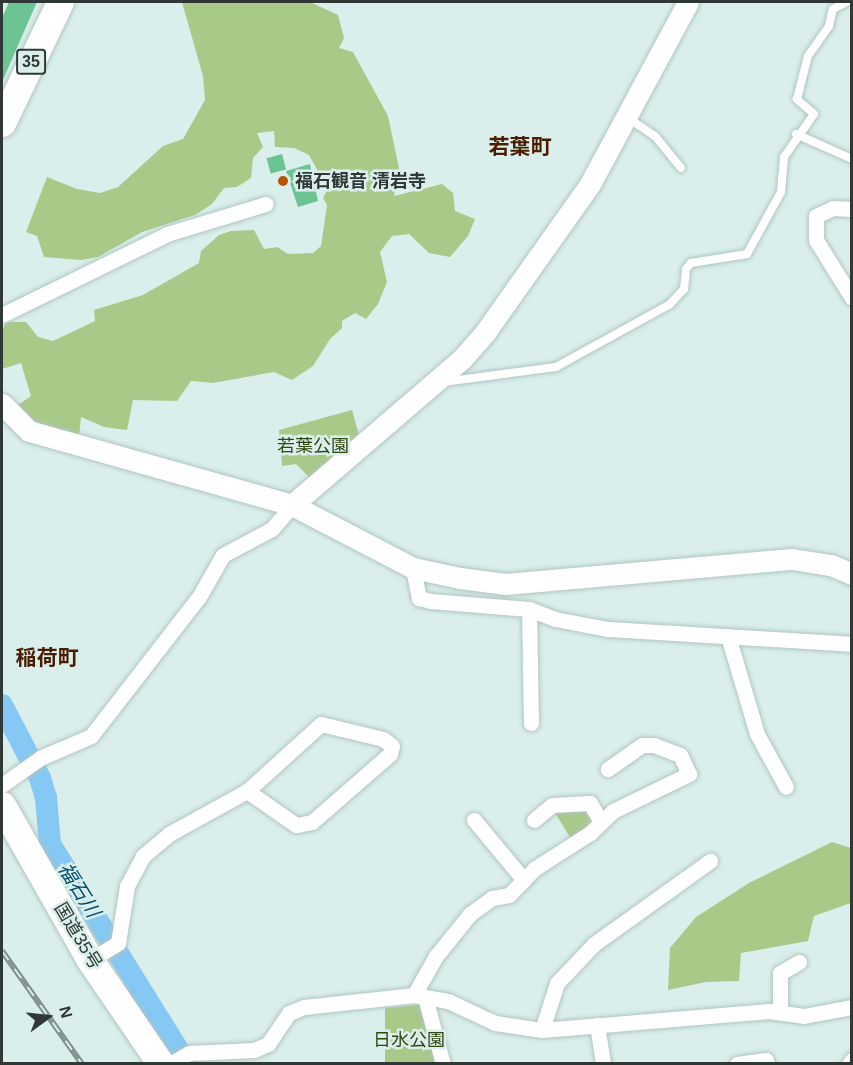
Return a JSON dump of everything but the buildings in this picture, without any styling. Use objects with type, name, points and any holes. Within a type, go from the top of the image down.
[{"type":"highway","name":"35","points":[[2,123],[60,2]]},
{"type":"highway","name":"国道35号","points":[[3,790],[97,956],[175,1060]]},
{"type":"street","points":[[3,790],[40,758],[91,736],[199,597],[223,555],[272,529],[292,505],[435,383],[486,331],[590,184],[688,2]]},
{"type":"street","points":[[2,315],[167,234],[266,204]]},
{"type":"street","points":[[852,209],[833,208],[816,216],[816,240],[852,298]]},
{"type":"street","points":[[2,404],[29,431],[292,505],[413,568],[505,584],[792,559],[831,565],[852,574]]},
{"type":"street","points":[[413,568],[413,585],[419,598],[529,609],[555,619],[608,629],[852,644]]},
{"type":"street","points":[[529,609],[531,723]]},
{"type":"street","points":[[728,636],[757,734],[786,787]]},
{"type":"street","points":[[97,956],[118,943],[127,886],[143,856],[170,834],[247,791],[321,724],[383,739],[392,746],[384,762],[306,825],[296,825],[247,791]]},
{"type":"street","points":[[443,1064],[420,996],[436,956],[470,914],[492,898],[509,895],[524,880],[613,811],[688,774],[680,755],[654,745],[642,746],[608,769]]},
{"type":"street","points":[[534,820],[552,806],[590,803],[601,822]]},
{"type":"street","points":[[474,820],[524,880]]},
{"type":"street","points":[[542,1030],[557,983],[594,944],[710,861]]},
{"type":"street","points":[[780,1012],[780,974],[788,965],[800,962]]},
{"type":"street","points":[[175,1060],[254,1050],[268,1044],[289,1013],[304,1007],[420,996],[476,1011],[495,1023],[542,1030],[780,1012],[804,1016],[852,1007]]},
{"type":"street","points":[[597,1025],[603,1064]]},
{"type":"street","points":[[737,1064],[766,1060],[767,1064]]},
{"type":"lane","points":[[435,383],[555,367],[669,305],[684,289],[686,269],[691,263],[747,254],[778,198],[784,157],[796,134],[814,114],[797,99],[808,56],[829,26],[832,9],[847,2]]},
{"type":"lane","points":[[627,117],[655,136],[681,168]]},
{"type":"lane","points":[[796,134],[852,159]]},
{"type":"green space","points":[[182,2],[310,2],[338,15],[344,38],[339,48],[353,52],[388,116],[399,168],[394,196],[442,184],[453,193],[455,211],[475,219],[468,236],[450,257],[429,253],[409,234],[392,236],[380,252],[387,282],[378,304],[366,319],[355,313],[342,321],[342,328],[330,339],[313,366],[292,380],[274,372],[213,383],[191,381],[177,401],[133,400],[127,430],[104,427],[81,417],[79,437],[32,427],[18,405],[31,396],[21,363],[2,369],[2,331],[6,322],[26,322],[38,337],[53,341],[95,321],[94,310],[143,295],[199,263],[201,251],[219,235],[231,231],[254,230],[264,249],[277,247],[288,254],[313,253],[321,246],[327,205],[323,198],[328,189],[309,155],[294,148],[275,147],[274,131],[257,133],[263,147],[253,158],[251,178],[237,187],[224,188],[212,204],[195,215],[142,232],[98,257],[81,260],[44,257],[37,236],[26,232],[47,177],[77,189],[100,193],[118,187],[163,146],[183,139],[205,100],[203,76]]},
{"type":"green space","name":"若葉公園","points":[[352,410],[359,435],[313,481],[296,464],[282,466],[279,430]]},
{"type":"green space","points":[[587,808],[595,824],[571,839],[554,811]]},
{"type":"green space","points":[[832,842],[851,848],[851,903],[814,916],[808,941],[741,953],[739,981],[706,982],[668,990],[670,948],[696,917],[749,883]]},
{"type":"green space","name":"日水公園","points":[[425,1004],[438,1063],[385,1063],[385,1008]]},
{"type":"waterway","name":"福石川","points":[[2,705],[40,778],[46,798],[50,844],[187,1064]]},
{"type":"railway","points":[[2,951],[82,1064]]},
{"type":"place","name":"福石観音 清岩寺","points":[[283,181]]},
{"type":"district","name":"若葉町","points":[[520,147]]},
{"type":"district","name":"稲荷町","points":[[47,658]]}]
